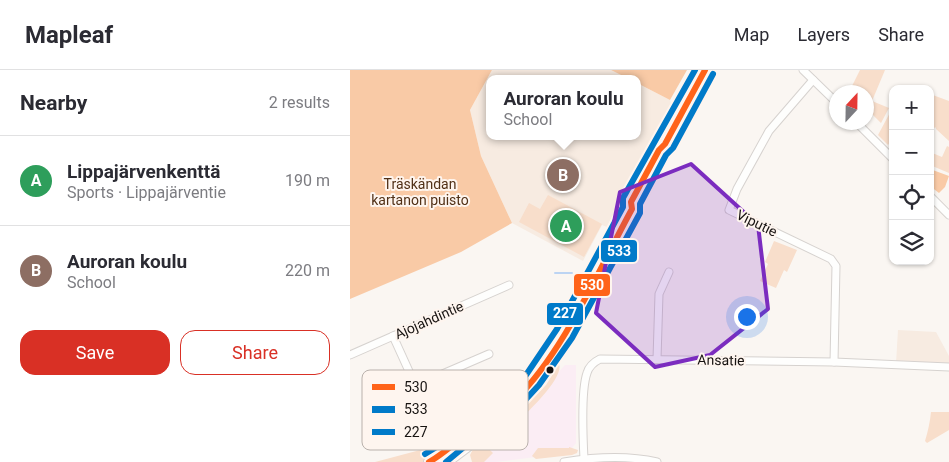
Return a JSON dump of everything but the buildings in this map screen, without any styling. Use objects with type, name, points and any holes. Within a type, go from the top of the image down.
[{"type":"main road","points":[[528,385],[552,352],[632,209],[638,205],[663,157],[665,144],[705,70]]},
{"type":"main road","points":[[429,462],[456,456]]},
{"type":"main road","points":[[446,462],[456,456]]},
{"type":"street","points":[[802,70],[829,96]]},
{"type":"street","name":"Viputie","points":[[813,80],[769,131],[737,190],[729,210],[831,259],[836,266],[834,362]]},
{"type":"street","points":[[864,130],[889,155]]},
{"type":"street","points":[[934,200],[949,215]]},
{"type":"street","points":[[657,359],[658,294],[669,272]]},
{"type":"street","name":"Ajojahdintie","points":[[350,355],[508,286]]},
{"type":"street","points":[[393,336],[408,370]]},
{"type":"street","points":[[452,370],[489,354]]},
{"type":"street","name":"Ansatie","points":[[584,459],[584,387],[587,372],[592,364],[600,358],[834,362],[949,367]]},
{"type":"street","points":[[564,462],[584,459],[641,458],[657,462]]},
{"type":"highlighted area","points":[[691,164],[758,225],[768,309],[710,355],[655,367],[596,313],[620,192]]},
{"type":"shaded area","points":[[492,70],[611,70],[621,75],[489,75]]},
{"type":"shaded area","points":[[860,70],[885,70],[874,96],[874,85],[852,85]]},
{"type":"shaded area","points":[[486,81],[486,140],[641,140],[641,85],[670,100],[672,109],[627,194],[621,198],[607,227],[602,225],[583,261],[512,223],[481,156],[470,110]]},
{"type":"shaded area","points":[[934,95],[949,101],[949,141],[935,128]]},
{"type":"shaded area","points":[[874,102],[889,108],[881,123],[874,116]]},
{"type":"shaded area","points":[[889,114],[888,145],[878,135]]},
{"type":"shaded area","points":[[947,146],[949,147],[949,173],[934,167],[934,154],[942,157]]},
{"type":"shaded area","points":[[548,195],[602,224],[584,257],[519,222],[529,203],[540,209]]},
{"type":"shaded area","points":[[632,217],[636,219],[562,354],[558,351]]},
{"type":"shaded area","points":[[774,241],[797,250],[787,272],[784,270],[776,288],[760,281],[768,264],[765,262]]},
{"type":"shaded area","points":[[898,330],[936,332],[949,356],[949,365],[896,363]]},
{"type":"shaded area","points":[[559,364],[559,372],[553,383],[528,412],[528,403],[546,385]]},
{"type":"shaded area","points":[[565,365],[576,365],[576,443],[568,453],[496,462],[478,462],[474,450],[528,450],[529,404]]},
{"type":"shaded area","points":[[931,412],[949,412],[949,430],[927,443],[925,441]]},
{"type":"shaded area","points":[[569,447],[578,450],[577,453],[536,459],[532,456],[538,448]]},
{"type":"shaded area","points":[[420,450],[426,450],[436,456],[424,462],[375,462]]},
{"type":"shaded area","points":[[472,450],[490,450],[493,453],[484,462],[472,462],[470,455]]},
{"type":"green space","name":"Träskändan kartanon puisto","points":[[350,70],[492,70],[489,75],[486,75],[486,81],[470,110],[481,156],[512,223],[461,252],[350,299]]},
{"type":"green space","points":[[611,70],[687,70],[670,100],[641,85],[641,75],[621,75]]},
{"type":"green space","points":[[934,170],[949,176],[945,187],[939,193],[934,189]]},
{"type":"waterway","points":[[555,273],[572,273]]},
{"type":"transit line","name":"227","points":[[528,372],[557,329],[623,207],[623,198],[695,70]]},
{"type":"transit line","name":"530","points":[[528,386],[565,334],[632,209],[631,202],[705,70]]},
{"type":"transit line","name":"533","points":[[528,397],[539,385],[572,338],[640,213],[640,204],[666,155],[673,148],[713,74]]},
{"type":"transit line","name":"227","points":[[425,454],[432,450]]},
{"type":"transit line","name":"530","points":[[429,462],[447,450]]},
{"type":"transit line","name":"533","points":[[446,462],[460,450]]},
{"type":"place","name":"Auroran koulu","points":[[563,175]]},
{"type":"place","name":"Lippajärvenkenttä","points":[[566,226]]}]
